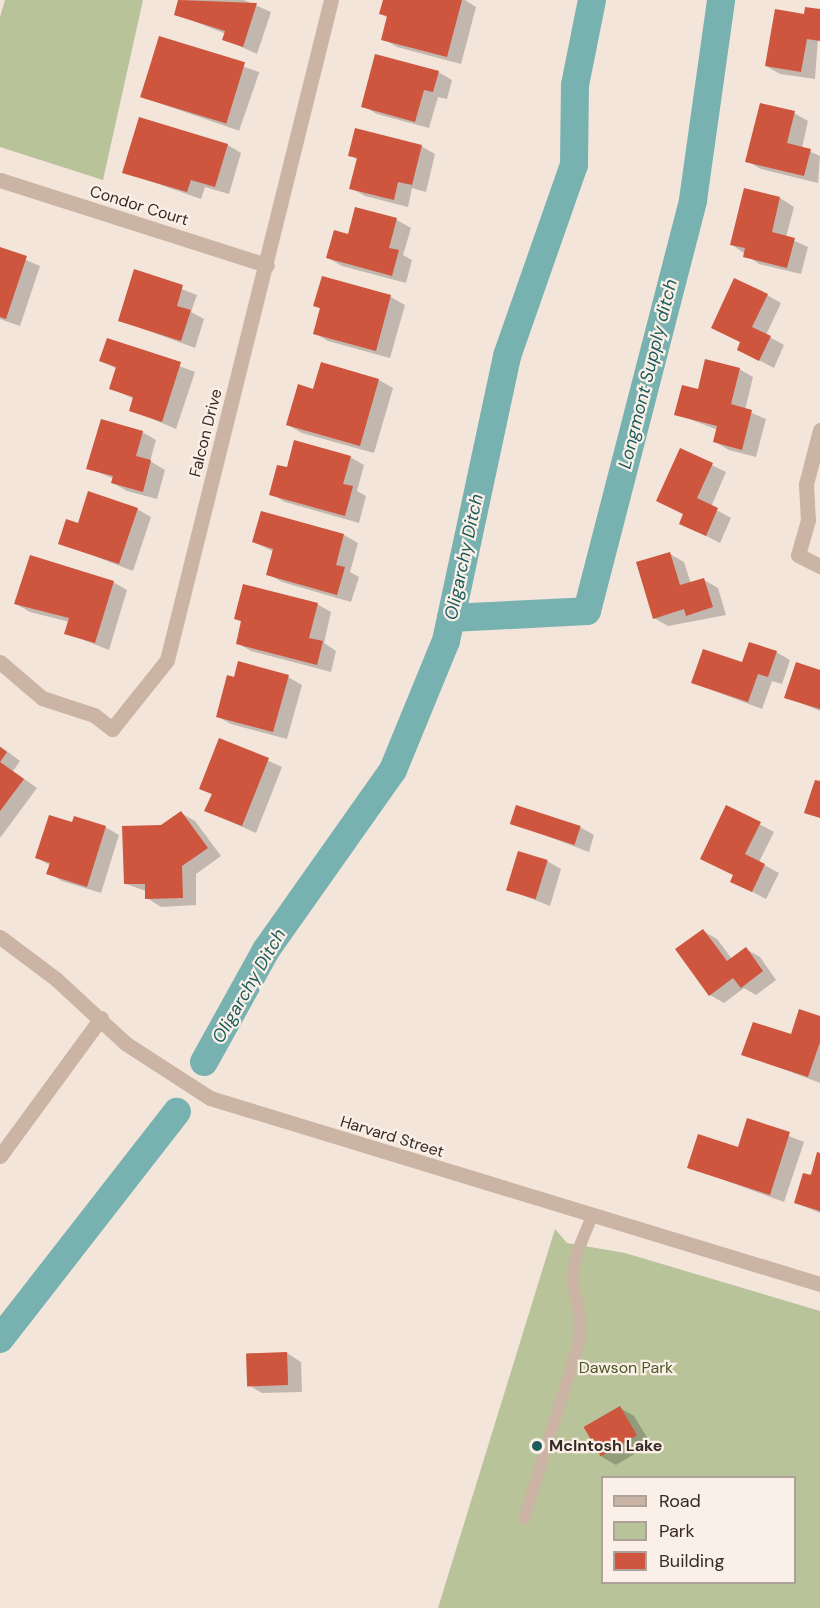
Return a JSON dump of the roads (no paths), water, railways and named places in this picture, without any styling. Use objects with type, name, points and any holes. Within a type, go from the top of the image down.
[{"type":"street","name":"Falcon Drive","points":[[0,662],[42,698],[94,715],[112,729],[167,660],[331,0]]},
{"type":"street","name":"Condor Court","points":[[0,180],[267,265]]},
{"type":"street","points":[[820,430],[806,484],[808,520],[798,555],[820,566]]},
{"type":"street","name":"Harvard Street","points":[[0,937],[101,1018],[125,1043],[210,1098],[820,1284]]},
{"type":"street","points":[[0,1156],[101,1018]]},
{"type":"lane","points":[[524,1519],[580,1339],[580,1317],[572,1280],[577,1253],[592,1216]]},
{"type":"waterway","name":"Oligarchy Ditch","points":[[204,1062],[266,950],[393,770],[446,641],[507,356],[574,165],[575,85],[592,0]]},
{"type":"waterway","name":"Longmont Supply ditch","points":[[451,618],[587,611],[693,200],[721,0]]},
{"type":"waterway","name":"Oligarchy Ditch","points":[[0,1339],[177,1112]]},
{"type":"place","name":"McIntosh Lake","points":[[537,1446]]},
{"type":"park label","name":"Dawson Park","points":[[626,1368]]}]
